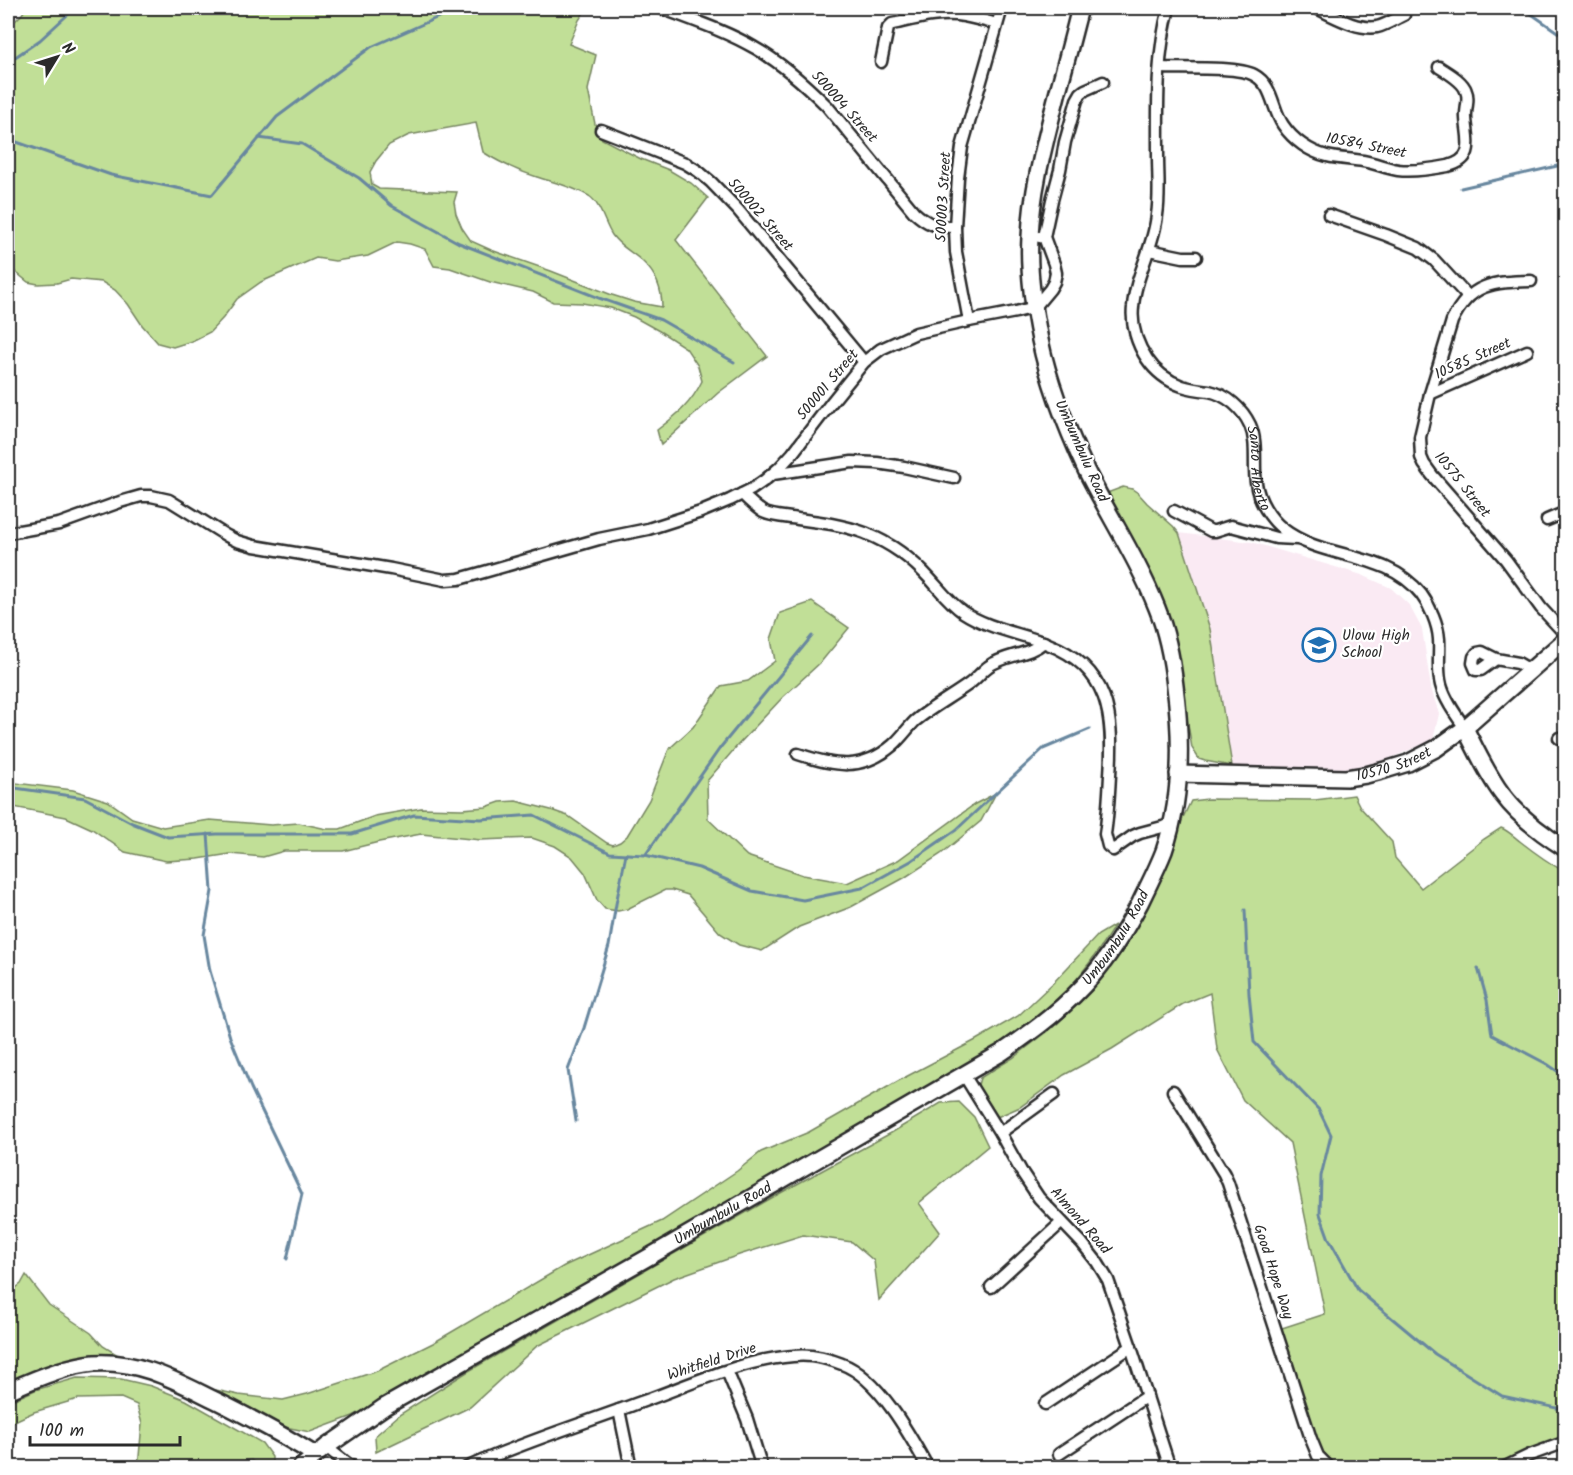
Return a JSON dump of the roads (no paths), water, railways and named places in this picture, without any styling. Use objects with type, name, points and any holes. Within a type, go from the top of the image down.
[{"type":"main road","name":"Umbumbulu Road","points":[[300,1467],[384,1407],[1001,1053],[1053,1016],[1091,978],[1130,923],[1158,865],[1170,825],[1178,774],[1179,710],[1173,662],[1158,610],[1087,471],[1063,415],[1041,342],[1031,278],[1037,237],[1037,177],[1080,8]]},
{"type":"main road","name":"10570 Street","points":[[1178,774],[1346,778],[1408,763],[1437,748],[1465,728],[1566,637]]},
{"type":"main road","name":"Santo Alberto","points":[[1465,728],[1492,778],[1508,800],[1540,832],[1566,849]]},
{"type":"main road","points":[[8,1391],[71,1366],[120,1363],[147,1368],[320,1451]]},
{"type":"street","name":"500004 Street","points":[[661,8],[754,47],[780,64],[827,106],[914,212],[929,224],[955,227]]},
{"type":"street","name":"500003 Street","points":[[969,321],[958,267],[955,227],[956,196],[962,147],[1002,8]]},
{"type":"street","name":"Santo Alberto","points":[[1169,8],[1161,43],[1158,105],[1158,202],[1155,231],[1134,295],[1134,328],[1139,346],[1155,369],[1174,382],[1220,395],[1236,406],[1250,425],[1253,434],[1256,484],[1263,504],[1282,528],[1299,539],[1377,563],[1400,574],[1420,592],[1433,616],[1439,638],[1439,673],[1442,686],[1465,728]]},
{"type":"street","points":[[1316,8],[1364,27],[1376,27],[1404,15]]},
{"type":"street","points":[[881,62],[888,28],[897,22],[963,15],[997,24]]},
{"type":"street","name":"10584 Street","points":[[1160,68],[1223,69],[1253,74],[1266,86],[1282,124],[1293,137],[1311,149],[1326,156],[1400,170],[1414,170],[1450,165],[1462,159],[1468,151],[1470,142],[1466,120],[1466,89],[1439,67]]},
{"type":"street","points":[[1035,307],[1050,289],[1056,273],[1054,264],[1037,237],[1052,200],[1077,100],[1085,90],[1103,82]]},
{"type":"street","name":"500002 Street","points":[[601,130],[668,155],[698,171],[711,182],[738,210],[864,362]]},
{"type":"street","points":[[1329,215],[1418,248],[1434,260],[1468,297],[1495,283],[1531,281]]},
{"type":"street","points":[[1149,249],[1183,257],[1196,257]]},
{"type":"street","name":"10575 Street","points":[[1468,297],[1452,321],[1420,437],[1419,451],[1424,464],[1506,560],[1541,608],[1566,637]]},
{"type":"street","name":"500001 Street","points":[[8,533],[59,524],[120,502],[141,496],[151,496],[169,500],[227,536],[245,544],[445,580],[459,579],[599,539],[648,529],[701,512],[742,494],[765,480],[792,454],[864,362],[881,349],[916,333],[1035,307]]},
{"type":"street","name":"10585 Street","points":[[1431,394],[1527,351]]},
{"type":"street","points":[[772,474],[852,462],[904,467],[954,478]]},
{"type":"street","points":[[742,494],[764,513],[834,524],[864,533],[888,544],[910,558],[948,599],[974,619],[1044,642],[1073,656],[1084,666],[1101,689],[1111,726],[1112,753],[1105,834],[1108,846],[1113,849],[1140,832],[1170,825]]},
{"type":"street","points":[[1174,511],[1211,531],[1231,526],[1276,538],[1299,539]]},
{"type":"street","points":[[1546,520],[1566,512]]},
{"type":"street","points":[[798,754],[843,765],[856,765],[871,759],[885,752],[915,722],[940,702],[973,681],[994,662],[1034,649],[1044,642]]},
{"type":"street","points":[[1496,659],[1518,663],[1530,670]]},
{"type":"street","name":"Almond Road","points":[[964,1075],[1034,1192],[1090,1252],[1107,1280],[1170,1467]]},
{"type":"street","name":"Good Hope Way","points":[[1173,1091],[1228,1183],[1311,1439],[1318,1456],[1330,1467]]},
{"type":"street","points":[[1000,1133],[1054,1094]]},
{"type":"street","points":[[992,1287],[1061,1223]]},
{"type":"street","points":[[1045,1404],[1131,1347]]},
{"type":"street","name":"Whitfield Drive","points":[[466,1467],[727,1371],[757,1362],[796,1355],[818,1357],[844,1365],[862,1376],[883,1397],[928,1467]]},
{"type":"street","points":[[727,1371],[747,1419],[762,1467]]},
{"type":"street","points":[[1059,1454],[1147,1396]]},
{"type":"street","points":[[619,1410],[631,1467]]},
{"type":"street","points":[[1503,1467],[1566,1442]]},
{"type":"street","points":[[320,1451],[353,1467]]},
{"type":"waterway","points":[[8,62],[40,40],[75,8]]},
{"type":"waterway","points":[[8,139],[111,175],[212,195],[277,117],[371,47],[459,8]]},
{"type":"waterway","points":[[1523,8],[1566,38]]},
{"type":"waterway","points":[[259,138],[302,144],[359,178],[392,206],[459,243],[661,320],[734,362]]},
{"type":"waterway","points":[[1461,188],[1566,164]]},
{"type":"waterway","points":[[646,854],[720,748],[812,636]]},
{"type":"waterway","points":[[8,787],[85,798],[132,823],[168,837],[217,834],[352,834],[414,815],[481,819],[534,815],[610,853],[645,855],[699,868],[752,891],[803,900],[862,888],[911,861],[956,830],[1043,749],[1090,729]]},
{"type":"waterway","points":[[208,834],[212,891],[204,935],[210,971],[230,1037],[251,1088],[302,1194],[287,1259]]},
{"type":"waterway","points":[[576,1121],[568,1070],[584,1028],[609,946],[626,854]]},
{"type":"waterway","points":[[1245,910],[1254,1042],[1319,1110],[1331,1135],[1321,1176],[1320,1214],[1329,1239],[1358,1290],[1435,1354],[1502,1396],[1561,1409],[1566,1408]]},
{"type":"waterway","points":[[1478,968],[1487,1000],[1492,1035],[1547,1064],[1566,1077]]},
{"type":"place","name":"Ulovu High School","points":[[1319,645]]}]
